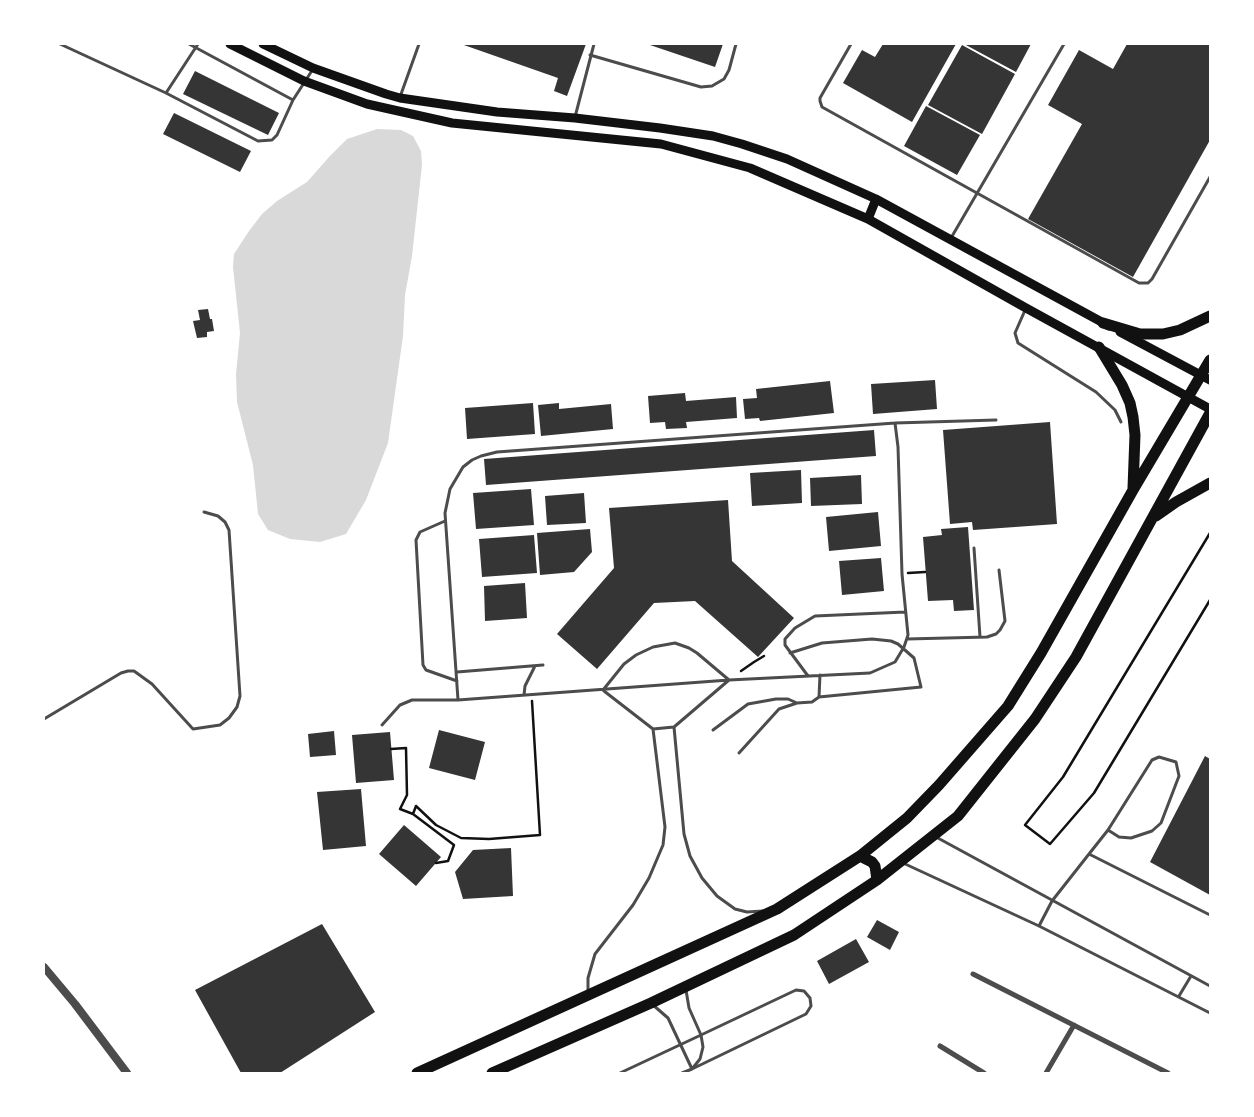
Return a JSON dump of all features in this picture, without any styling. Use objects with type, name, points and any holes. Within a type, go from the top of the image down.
[{"type":"highway","points":[[1103,323],[1140,334],[1163,334],[1180,330],[1210,316]]},
{"type":"highway","points":[[1099,347],[1122,385],[1130,403],[1133,417],[1133,490]]},
{"type":"highway","points":[[417,1073],[777,909],[860,856],[907,818],[939,785],[1008,706],[1041,653],[1133,490],[1189,396],[1206,378],[1210,360]]},
{"type":"highway","points":[[492,1073],[651,1003],[794,935],[877,880],[958,816],[1036,719],[1076,657],[1210,413]]},
{"type":"highway","points":[[1154,518],[1176,502],[1210,483]]},
{"type":"highway","points":[[860,856],[872,862],[875,866],[877,880]]},
{"type":"main road","points":[[230,44],[304,81],[367,104],[452,124],[661,144],[750,168],[868,219],[1210,409]]},
{"type":"main road","points":[[263,44],[313,68],[400,98],[497,112],[575,118],[714,136],[787,160],[876,199],[1206,378]]},
{"type":"main road","points":[[868,219],[876,199]]},
{"type":"street","points":[[44,967],[127,1073]]},
{"type":"street","points":[[972,974],[1074,1025],[1158,1071],[1168,1073]]},
{"type":"street","points":[[1046,1073],[1074,1025]]},
{"type":"street","points":[[940,1046],[984,1073]]},
{"type":"lane","points":[[60,44],[166,93],[258,142],[272,140],[278,135],[293,100],[313,68]]},
{"type":"lane","points":[[189,44],[293,100]]},
{"type":"lane","points":[[166,93],[198,44]]},
{"type":"lane","points":[[400,98],[418,44]]},
{"type":"lane","points":[[575,118],[594,44]]},
{"type":"lane","points":[[590,54],[701,87],[712,86],[724,79],[729,70],[736,44]]},
{"type":"lane","points":[[851,44],[820,98],[822,107],[1139,283],[1145,284],[1150,282],[1210,177]]},
{"type":"lane","points":[[950,239],[1064,44]]},
{"type":"lane","points":[[1026,308],[1015,333],[1018,343],[1096,392],[1114,410],[1120,422]]},
{"type":"lane","points":[[458,700],[445,521],[447,498],[450,489],[463,467],[472,460],[497,452],[895,423],[996,420]]},
{"type":"lane","points":[[382,725],[396,709],[405,702],[412,700],[458,700],[729,680],[870,673],[895,662],[907,639],[902,574],[898,447],[895,423]]},
{"type":"lane","points":[[44,719],[128,670],[134,671],[152,684],[193,729],[220,725],[230,718],[237,707],[240,696],[229,530],[225,522],[218,516],[204,512]]},
{"type":"lane","points":[[445,521],[420,532],[416,540],[423,665],[426,670],[457,681]]},
{"type":"lane","points":[[974,548],[980,637]]},
{"type":"lane","points":[[907,639],[987,637],[996,634],[1005,621],[999,570]]},
{"type":"lane","points":[[808,676],[785,645],[786,639],[794,628],[815,616],[905,612]]},
{"type":"lane","points":[[739,753],[779,709],[797,703],[812,702],[819,697],[921,688],[914,658],[898,644],[891,641],[872,639],[822,643],[790,653]]},
{"type":"lane","points":[[603,690],[624,664],[636,655],[653,647],[675,643],[697,653],[729,680]]},
{"type":"lane","points":[[457,672],[544,665]]},
{"type":"lane","points":[[524,695],[524,686],[535,666]]},
{"type":"lane","points":[[819,697],[820,675]]},
{"type":"lane","points":[[603,690],[653,729],[674,727],[729,680]]},
{"type":"lane","points":[[713,730],[748,704],[776,699],[797,703]]},
{"type":"lane","points":[[674,727],[684,834],[690,856],[702,878],[717,896],[735,909],[747,912],[777,909]]},
{"type":"lane","points":[[588,994],[588,978],[595,954],[633,905],[649,878],[663,846],[665,827],[653,729]]},
{"type":"lane","points":[[1039,926],[1052,901],[1108,830],[1152,760],[1159,757],[1176,762],[1179,776],[1161,823],[1152,831],[1131,838],[1119,837],[1108,830]]},
{"type":"lane","points":[[933,836],[1210,986]]},
{"type":"lane","points":[[1089,854],[1210,915]]},
{"type":"lane","points":[[901,862],[1039,926],[1210,1013]]},
{"type":"lane","points":[[1179,996],[1191,976]]},
{"type":"lane","points":[[686,987],[689,1008],[701,1036],[703,1047],[700,1059],[692,1069]]},
{"type":"lane","points":[[620,1073],[796,990],[804,991],[810,998],[811,1006],[806,1014],[684,1073]]},
{"type":"lane","points":[[651,1003],[668,1018],[692,1069]]},
{"type":"path","points":[[1210,533],[1063,777],[1025,825],[1050,844],[1094,793],[1210,600]]},
{"type":"path","points":[[902,574],[925,572]]},
{"type":"path","points":[[729,680],[764,656]]},
{"type":"path","points":[[413,814],[416,806],[436,825],[461,838],[489,839],[540,835],[531,694]]},
{"type":"path","points":[[391,749],[406,748],[408,795],[400,809],[413,814],[454,845],[448,861],[436,863]]},
{"type":"shaded area","points":[[377,129],[401,130],[413,136],[421,151],[422,165],[412,256],[405,295],[403,336],[388,443],[366,500],[346,534],[320,542],[290,539],[268,530],[258,514],[253,465],[237,402],[236,374],[240,333],[233,267],[234,254],[262,214],[277,201],[307,182],[347,139]]},
{"type":"building","points":[[461,44],[586,44],[567,96],[554,91],[558,78]]},
{"type":"building","points":[[647,44],[723,44],[715,67]]},
{"type":"building","points":[[883,44],[956,44],[912,122],[843,83],[862,50],[875,57]]},
{"type":"building","points":[[964,44],[1031,44],[1016,72]]},
{"type":"building","points":[[1127,44],[1210,44],[1210,140],[1133,277],[1028,219],[1082,124],[1048,105],[1079,50],[1113,69]]},
{"type":"building","points":[[962,45],[1015,74],[982,134],[928,105]]},
{"type":"building","points":[[195,71],[279,113],[268,135],[183,94]]},
{"type":"building","points":[[926,106],[980,135],[957,175],[904,146]]},
{"type":"building","points":[[174,113],[251,151],[240,172],[163,134]]},
{"type":"building","points":[[208,309],[214,331],[207,332],[207,337],[197,338],[193,321],[200,320],[198,310]]},
{"type":"building","points":[[935,380],[937,409],[873,414],[871,384]]},
{"type":"building","points":[[830,381],[834,413],[760,421],[759,418],[745,419],[743,399],[757,398],[756,389]]},
{"type":"building","points":[[685,393],[686,401],[736,397],[737,418],[686,422],[687,428],[666,429],[665,422],[650,423],[648,396]]},
{"type":"building","points":[[533,403],[535,434],[467,439],[465,408]]},
{"type":"building","points":[[559,403],[559,409],[611,404],[613,429],[541,436],[538,405]]},
{"type":"building","points":[[1050,422],[1057,524],[973,530],[972,522],[950,524],[943,430]]},
{"type":"building","points":[[874,430],[876,456],[486,485],[484,459]]},
{"type":"building","points":[[801,470],[802,503],[752,506],[750,473]]},
{"type":"building","points":[[861,475],[862,504],[811,506],[810,478]]},
{"type":"building","points":[[531,489],[534,525],[476,529],[473,493]]},
{"type":"building","points":[[584,493],[586,523],[547,525],[545,496]]},
{"type":"building","points":[[728,500],[732,561],[794,618],[758,657],[695,601],[654,603],[597,669],[557,634],[614,568],[609,508]]},
{"type":"building","points":[[878,512],[881,546],[829,551],[826,517]]},
{"type":"building","points":[[968,527],[974,610],[954,611],[953,600],[928,601],[923,537],[942,535],[941,529]]},
{"type":"building","points":[[590,529],[592,552],[574,572],[540,575],[537,533]]},
{"type":"building","points":[[534,535],[537,573],[482,577],[479,539]]},
{"type":"building","points":[[881,558],[884,591],[842,595],[839,561]]},
{"type":"building","points":[[525,583],[527,618],[485,621],[484,586]]},
{"type":"building","points":[[439,730],[485,742],[475,780],[429,768]]},
{"type":"building","points":[[334,731],[336,755],[310,757],[308,734]]},
{"type":"building","points":[[390,732],[394,780],[356,783],[352,735]]},
{"type":"building","points":[[1205,756],[1210,759],[1210,895],[1150,862]]},
{"type":"building","points":[[361,789],[366,846],[323,850],[317,792]]},
{"type":"building","points":[[404,825],[441,857],[416,886],[379,854]]},
{"type":"building","points":[[511,848],[513,896],[463,899],[455,872],[473,850]]},
{"type":"building","points":[[877,920],[899,932],[890,950],[867,937]]},
{"type":"building","points":[[322,924],[375,1012],[280,1073],[241,1073],[195,990]]},
{"type":"building","points":[[856,939],[869,962],[829,984],[817,961]]}]
